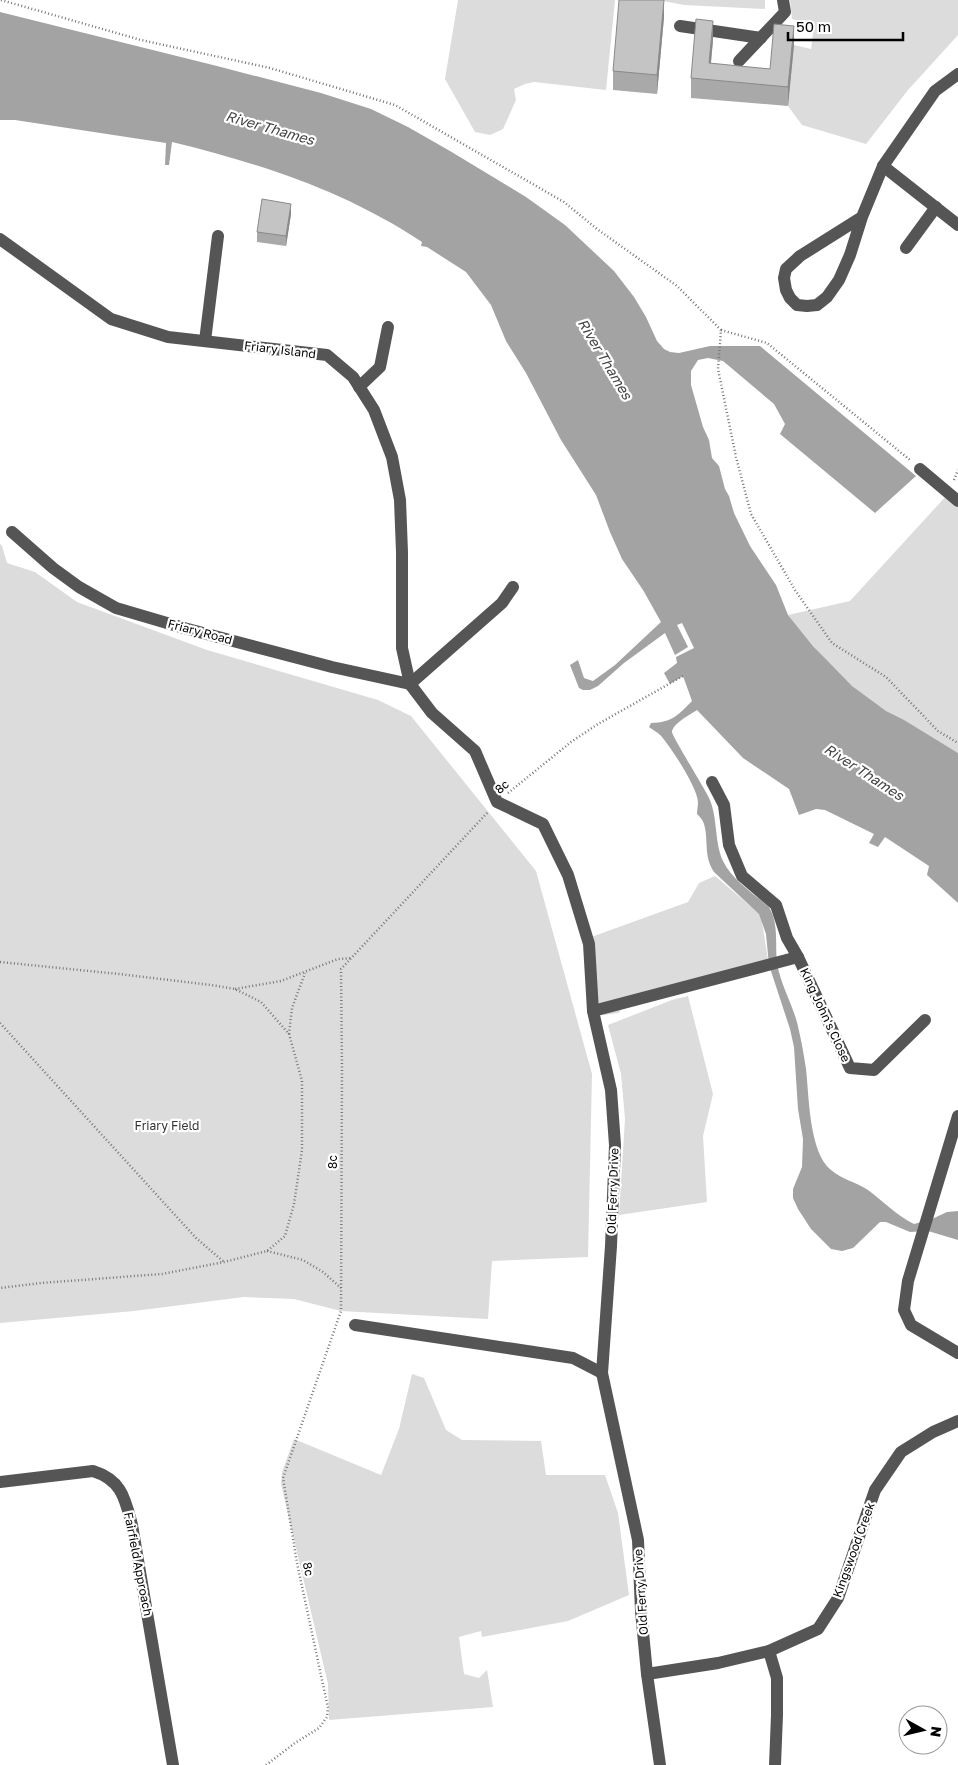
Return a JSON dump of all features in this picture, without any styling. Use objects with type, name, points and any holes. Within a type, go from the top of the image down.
[{"type":"street","points":[[739,61],[785,12],[784,0]]},
{"type":"street","points":[[680,26],[761,38]]},
{"type":"street","points":[[862,217],[800,256],[786,269],[784,278],[786,290],[790,298],[797,305],[817,305],[827,297],[839,280],[883,166],[935,91],[958,74]]},
{"type":"street","points":[[883,166],[958,225]]},
{"type":"street","points":[[906,248],[936,207]]},
{"type":"street","points":[[205,341],[218,236]]},
{"type":"street","name":"Friary Island","points":[[0,239],[111,319],[168,337],[327,355],[353,377],[374,410],[392,457],[400,500],[402,648],[410,684]]},
{"type":"street","points":[[359,387],[380,367],[388,327]]},
{"type":"street","points":[[920,469],[958,501]]},
{"type":"street","name":"Friary Road","points":[[12,532],[53,568],[116,608],[322,665],[410,684]]},
{"type":"street","points":[[497,802],[475,751],[432,713],[410,684],[502,603],[513,587]]},
{"type":"street","name":"King John's Close","points":[[712,782],[724,805],[729,845],[742,876],[776,905],[787,938],[798,957],[850,1068],[874,1070],[926,1020]]},
{"type":"street","name":"Old Ferry Drive","points":[[497,802],[543,824],[568,875],[588,944],[593,1012],[611,1090],[615,1145],[611,1246],[602,1373],[638,1540],[647,1674],[660,1765]]},
{"type":"street","name":"King John's Close","points":[[593,1012],[798,957]]},
{"type":"street","points":[[958,1116],[908,1281],[904,1310],[910,1324],[958,1353]]},
{"type":"street","points":[[355,1325],[573,1358],[602,1373]]},
{"type":"street","name":"Kingswood Creek","points":[[647,1674],[718,1663],[769,1651],[818,1629],[838,1598],[875,1490],[901,1452],[933,1432],[958,1421]]},
{"type":"street","name":"Fairfield Approach","points":[[0,1482],[93,1471],[111,1478],[123,1495],[132,1525],[173,1765]]},
{"type":"street","points":[[769,1651],[777,1678],[778,1715],[774,1765]]},
{"type":"path","points":[[1,0],[141,40],[270,68],[395,105],[564,202],[596,230],[677,286],[721,330],[767,343],[920,469]]},
{"type":"path","points":[[721,330],[718,369],[736,457],[751,514],[795,590],[832,643],[886,677],[938,731],[958,743]]},
{"type":"path","name":"8c","points":[[266,1765],[319,1728],[327,1717],[328,1708],[297,1563],[283,1478],[341,1311],[341,969],[497,802],[571,742],[598,724],[683,676]]},
{"type":"path","points":[[0,962],[119,974],[233,989],[281,981],[338,959],[352,958]]},
{"type":"path","points":[[267,1252],[285,1236],[294,1204],[302,1150],[302,1081],[289,1034],[292,1008],[305,973]]},
{"type":"path","points":[[233,989],[261,1002],[289,1034]]},
{"type":"path","points":[[0,1023],[196,1238],[224,1262]]},
{"type":"path","points":[[0,1288],[162,1274],[267,1252],[303,1260],[323,1272],[341,1288]]},
{"type":"green space","points":[[458,0],[615,0],[606,90],[534,82],[525,84],[514,89],[516,100],[503,129],[490,135],[475,132],[445,79]]},
{"type":"green space","points":[[658,0],[765,0],[765,9],[684,5]]},
{"type":"green space","points":[[790,0],[958,0],[958,35],[908,90],[866,144],[802,125],[788,106],[794,45],[811,49],[814,26],[792,19]]},
{"type":"green space","points":[[948,494],[958,501],[958,753],[890,714],[853,687],[827,662],[788,615],[850,601]]},
{"type":"green space","name":"Friary Field","points":[[0,544],[7,563],[35,572],[77,602],[207,650],[378,700],[411,716],[536,871],[592,1074],[588,1257],[492,1261],[488,1319],[341,1311],[294,1299],[244,1297],[134,1311],[0,1323]]},
{"type":"green space","points":[[715,876],[761,915],[768,960],[621,1009],[619,1013],[603,1015],[599,1006],[583,940],[688,902],[699,883]]},
{"type":"green space","points":[[688,996],[713,1094],[703,1136],[707,1202],[619,1215],[625,1119],[621,1074],[608,1025],[672,1000]]},
{"type":"green space","points":[[412,1374],[424,1378],[446,1430],[462,1440],[541,1441],[546,1475],[605,1475],[618,1513],[629,1595],[568,1621],[482,1637],[481,1631],[459,1637],[464,1674],[479,1678],[487,1670],[493,1707],[329,1720],[328,1684],[281,1484],[282,1472],[294,1439],[381,1475],[399,1429]]},
{"type":"water","name":"River Thames","points":[[0,12],[321,93],[371,109],[408,127],[526,197],[565,225],[614,271],[634,297],[657,341],[664,349],[679,353],[710,346],[760,346],[916,476],[875,513],[780,434],[785,424],[774,404],[723,361],[708,358],[698,360],[691,371],[691,385],[703,427],[709,440],[712,458],[719,466],[734,513],[750,546],[776,585],[788,615],[813,646],[852,686],[886,711],[958,753],[958,903],[927,875],[929,866],[885,837],[878,847],[869,843],[874,834],[825,810],[816,809],[799,815],[789,789],[743,758],[697,710],[675,725],[672,732],[712,805],[718,845],[723,861],[732,874],[750,892],[769,907],[772,914],[775,927],[777,963],[797,1022],[806,1069],[811,1123],[818,1151],[824,1162],[835,1173],[868,1190],[895,1212],[914,1224],[947,1212],[958,1211],[958,1240],[928,1231],[910,1232],[886,1222],[880,1222],[853,1248],[842,1251],[831,1249],[811,1229],[798,1209],[793,1198],[793,1189],[802,1167],[803,1139],[798,1109],[794,1047],[769,965],[766,934],[759,914],[714,872],[708,860],[704,824],[697,814],[697,795],[683,768],[666,743],[659,734],[649,727],[651,723],[670,720],[692,701],[683,676],[670,684],[664,673],[677,663],[676,657],[694,648],[682,623],[677,625],[688,647],[675,655],[665,633],[624,663],[598,686],[590,690],[579,688],[570,665],[578,660],[584,678],[593,681],[615,665],[661,622],[643,590],[622,559],[596,495],[561,440],[526,373],[506,341],[491,305],[466,272],[427,247],[421,246],[422,242],[363,208],[302,181],[270,170],[172,142],[169,165],[165,165],[166,143],[15,120],[0,120]]},
{"type":"building","points":[[619,0],[664,0],[657,75],[613,71]]},
{"type":"building","points":[[696,19],[713,21],[709,63],[770,69],[774,24],[794,26],[788,87],[691,78]]},
{"type":"building","points":[[262,199],[291,204],[286,236],[257,232]]}]
